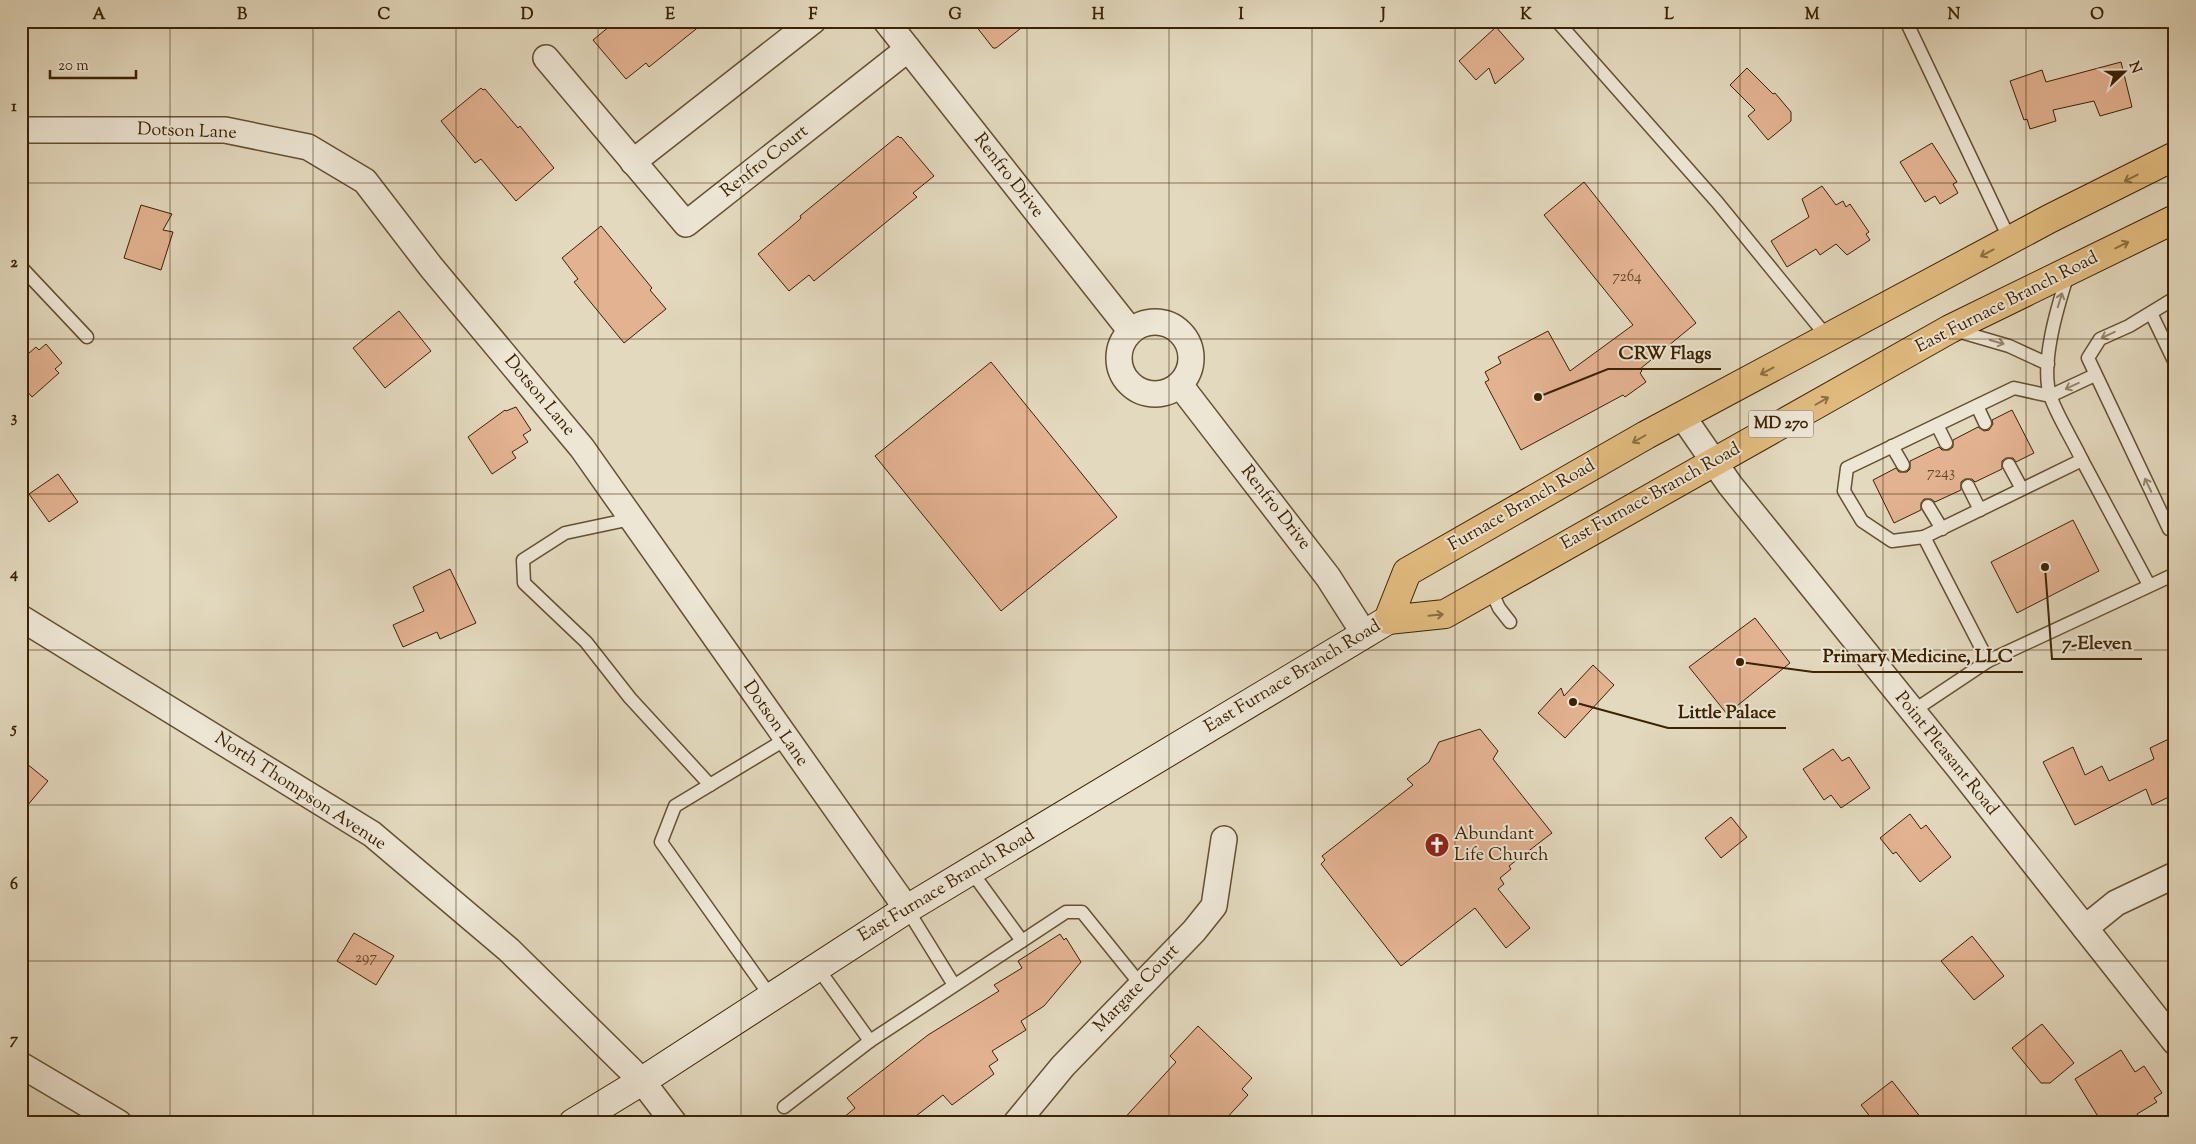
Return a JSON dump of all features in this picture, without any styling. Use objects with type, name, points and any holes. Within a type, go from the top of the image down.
[{"type":"main road","name":"MD 270","points":[[1683,417],[2010,240],[2175,156]]},
{"type":"main road","name":"East Furnace Branch Road","points":[[573,1123],[642,1081],[907,909],[1388,620],[1445,614],[1950,329],[2175,219]]},
{"type":"main road","name":"Furnace Branch Road","points":[[1388,620],[1407,572],[1646,435],[1683,417]]},
{"type":"street","points":[[633,162],[813,21]]},
{"type":"street","name":"Renfro Drive","points":[[886,21],[1130,330]]},
{"type":"street","name":"Renfro Court","points":[[546,58],[686,224],[908,49]]},
{"type":"street","name":"Dotson Lane","points":[[21,130],[225,130],[308,147],[365,181],[431,267],[582,448],[907,909]]},
{"type":"street","points":[[1150,321],[1173,325],[1188,342],[1191,365],[1180,385],[1159,394],[1137,390],[1121,373],[1118,350],[1130,330],[1150,321]]},
{"type":"street","name":"Renfro Drive","points":[[1180,385],[1328,577],[1365,634]]},
{"type":"street","name":"Point Pleasant Road","points":[[1683,417],[1743,500],[2175,1042]]},
{"type":"street","name":"North Thompson Avenue","points":[[21,618],[372,834],[508,950],[642,1081],[674,1123]]},
{"type":"street","name":"Margate Court","points":[[1016,1123],[1063,1066],[1194,931],[1214,906],[1224,839]]},
{"type":"street","points":[[2084,928],[2116,903],[2175,875]]},
{"type":"street","points":[[21,1065],[119,1123]]},
{"type":"lane","points":[[1557,21],[1717,202],[1828,338]]},
{"type":"lane","points":[[1906,21],[2010,240]]},
{"type":"lane","points":[[21,267],[87,337]]},
{"type":"lane","points":[[2068,271],[2053,320],[2048,364],[2050,396],[2149,585]]},
{"type":"lane","points":[[2175,298],[2151,313],[2100,339],[2088,358],[2169,529],[2175,530]]},
{"type":"lane","points":[[2151,313],[2175,363]]},
{"type":"lane","points":[[1950,329],[2009,346],[2048,364]]},
{"type":"lane","points":[[2082,460],[1924,537],[1892,541],[1862,521],[1844,491],[1847,468],[2014,388],[2050,396],[2095,375]]},
{"type":"lane","points":[[1977,406],[1985,423]]},
{"type":"lane","points":[[1937,425],[1946,443]]},
{"type":"lane","points":[[1892,446],[1903,465]]},
{"type":"lane","points":[[2009,466],[2022,489]]},
{"type":"lane","points":[[1968,486],[1980,510]]},
{"type":"lane","points":[[1928,506],[1942,528]]},
{"type":"lane","points":[[631,519],[564,533],[523,560],[524,583],[586,642],[630,698],[710,785]]},
{"type":"lane","points":[[1924,537],[1988,661]]},
{"type":"lane","points":[[1912,711],[1988,661],[2175,574]]},
{"type":"lane","points":[[1490,588],[1500,608],[1510,622]]},
{"type":"lane","points":[[771,997],[661,842],[675,806],[786,739]]},
{"type":"lane","points":[[971,871],[1022,940]]},
{"type":"lane","points":[[907,909],[954,985]]},
{"type":"lane","points":[[784,1107],[870,1041],[1066,912],[1082,912],[1141,985]]},
{"type":"lane","points":[[817,967],[870,1041]]},
{"type":"building","points":[[616,21],[706,21],[649,67],[646,63],[626,79],[593,40]]},
{"type":"building","points":[[972,21],[1030,21],[996,48],[993,48]]},
{"type":"building","points":[[1496,27],[1524,59],[1495,84],[1489,68],[1476,80],[1459,61]]},
{"type":"building","points":[[2121,62],[2132,107],[2100,116],[2094,101],[2053,110],[2056,121],[2030,129],[2027,119],[2024,120],[2010,81],[2042,70],[2046,82]]},
{"type":"building","points":[[1747,68],[1773,94],[1775,93],[1791,112],[1791,121],[1768,140],[1748,116],[1755,110],[1730,85]]},
{"type":"building","points":[[481,88],[485,89],[518,128],[520,126],[554,168],[516,201],[481,159],[475,163],[441,121]]},
{"type":"building","points":[[898,136],[901,137],[934,176],[913,193],[917,197],[814,281],[809,275],[789,291],[758,254],[798,221],[801,218],[800,216]]},
{"type":"building","points":[[1932,143],[1957,182],[1953,184],[1958,193],[1940,204],[1935,196],[1925,202],[1900,162]]},
{"type":"building","points":[[1584,182],[1696,323],[1640,369],[1642,371],[1640,373],[1646,382],[1625,397],[1623,395],[1521,450],[1485,382],[1489,380],[1485,372],[1501,363],[1498,357],[1548,331],[1570,371],[1633,325],[1544,215]]},
{"type":"building","points":[[1822,186],[1836,205],[1843,201],[1846,207],[1850,204],[1869,232],[1866,234],[1870,240],[1847,255],[1836,244],[1820,255],[1816,249],[1787,267],[1771,241],[1809,217],[1802,199]]},
{"type":"building","points":[[141,205],[172,214],[163,230],[173,232],[161,270],[124,258]]},
{"type":"building","points":[[601,226],[652,288],[650,290],[666,309],[624,343],[574,282],[578,279],[562,258]]},
{"type":"building","points":[[399,311],[431,351],[385,388],[353,348]]},
{"type":"building","points":[[46,344],[62,363],[55,369],[59,373],[32,397],[21,384],[21,360],[36,347],[39,350]]},
{"type":"building","points":[[991,362],[1117,517],[1001,611],[875,456]]},
{"type":"building","points":[[516,407],[531,430],[523,435],[528,442],[512,452],[516,458],[492,474],[468,437],[505,410]]},
{"type":"building","points":[[2012,410],[2034,453],[2016,462],[2013,458],[2006,458],[2002,461],[2002,469],[1975,482],[1972,479],[1965,479],[1961,482],[1961,490],[1935,502],[1931,499],[1924,499],[1921,503],[1921,510],[1894,523],[1873,480],[1896,468],[1899,472],[1907,472],[1910,469],[1910,461],[1939,447],[1942,450],[1949,450],[1953,447],[1953,440],[1978,427],[1984,431],[1989,430],[1993,424],[1992,420]]},
{"type":"building","points":[[58,474],[78,502],[49,522],[29,494]]},
{"type":"building","points":[[2073,520],[2099,571],[2017,613],[1991,562]]},
{"type":"building","points":[[450,569],[476,623],[440,639],[437,632],[403,647],[393,625],[424,611],[413,587]]},
{"type":"building","points":[[1755,618],[1790,663],[1727,714],[1689,667]]},
{"type":"building","points":[[1593,665],[1614,685],[1565,738],[1538,713],[1561,688],[1564,696]]},
{"type":"building","name":"Abundant Life Church","points":[[1480,729],[1498,751],[1493,759],[1552,833],[1509,866],[1511,869],[1500,878],[1504,884],[1498,889],[1530,928],[1506,948],[1475,908],[1401,966],[1321,864],[1325,860],[1322,856],[1413,785],[1407,779],[1429,762],[1439,742]]},
{"type":"building","points":[[2175,736],[2175,804],[2171,796],[2152,805],[2146,789],[2075,825],[2043,762],[2073,747],[2085,775],[2102,766],[2109,781],[2154,759],[2150,748]]},
{"type":"building","points":[[1833,749],[1842,761],[1849,757],[1870,788],[1841,808],[1831,795],[1824,800],[1803,769]]},
{"type":"building","points":[[21,759],[48,781],[21,813]]},
{"type":"building","points":[[1910,814],[1921,829],[1926,825],[1951,857],[1920,882],[1896,852],[1893,854],[1880,838]]},
{"type":"building","points":[[1731,817],[1747,837],[1721,858],[1705,838]]},
{"type":"building","points":[[354,933],[394,956],[376,985],[337,961]]},
{"type":"building","points":[[1060,934],[1064,940],[1066,938],[1081,962],[1044,1006],[1021,1021],[1026,1030],[992,1051],[998,1060],[989,1066],[994,1074],[952,1105],[943,1095],[907,1123],[837,1123],[855,1108],[847,1098],[928,1035],[999,991],[994,985],[1022,968],[1018,961]]},
{"type":"building","points":[[1972,936],[2004,976],[1974,1000],[1941,961]]},
{"type":"building","points":[[2042,1024],[2074,1063],[2050,1083],[2041,1083],[2012,1048]]},
{"type":"building","points":[[1198,1026],[1252,1078],[1242,1089],[1248,1095],[1222,1123],[1120,1123],[1176,1062],[1170,1056]]},
{"type":"building","points":[[2121,1050],[2135,1072],[2144,1066],[2162,1093],[2154,1098],[2157,1102],[2137,1114],[2143,1123],[2102,1123],[2075,1079]]},
{"type":"building","points":[[1892,1081],[1925,1123],[1875,1123],[1861,1105]]},
{"type":"place","name":"CRW Flags","points":[[1538,397]]},
{"type":"place","name":"7-Eleven","points":[[2045,567]]},
{"type":"place","name":"Primary Medicine, LLC","points":[[1740,662]]},
{"type":"place","name":"Little Palace","points":[[1573,702]]},
{"type":"place","name":"Abundant Life Church","points":[[1437,845]]}]
